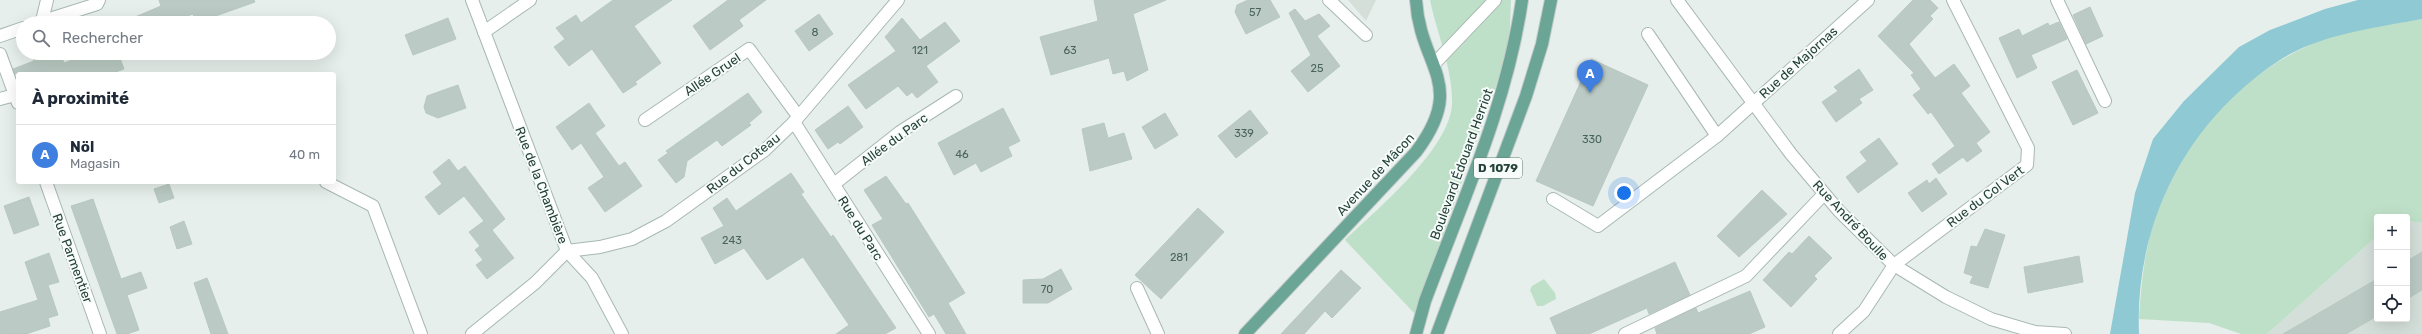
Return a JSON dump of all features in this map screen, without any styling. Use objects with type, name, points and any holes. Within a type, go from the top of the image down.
[{"type":"main road","name":"Avenue de Mâcon","points":[[1245,334],[1416,152],[1431,132],[1440,104],[1440,85],[1417,12],[1416,0]]},
{"type":"main road","name":"Boulevard Édouard Herriot","points":[[1416,334],[1425,301],[1503,93],[1516,42],[1522,0]]},
{"type":"main road","name":"D 1079","points":[[1437,334],[1526,96],[1542,44],[1551,0]]},
{"type":"street","points":[[41,16],[47,0]]},
{"type":"street","points":[[58,16],[97,4],[99,0]]},
{"type":"street","name":"Rue de la Chambière","points":[[472,0],[567,251],[535,283],[472,334]]},
{"type":"street","points":[[484,32],[530,0]]},
{"type":"street","name":"Rue du Coteau","points":[[567,251],[600,247],[632,239],[666,221],[765,150],[796,119],[898,0]]},
{"type":"street","points":[[1329,0],[1366,35]]},
{"type":"street","points":[[1434,64],[1495,0]]},
{"type":"street","name":"Rue de Majornas","points":[[1678,0],[1753,103],[1868,0]]},
{"type":"street","name":"Rue du Col Vert","points":[[1839,334],[1864,311],[1894,265],[2027,165],[2028,148],[1953,0]]},
{"type":"street","points":[[2057,0],[2104,101]]},
{"type":"street","points":[[0,36],[16,30]]},
{"type":"street","points":[[1648,34],[1717,136]]},
{"type":"street","name":"Allée Gruel","points":[[645,120],[749,49],[796,119]]},
{"type":"street","points":[[0,54],[16,99],[0,99]]},
{"type":"street","name":"Allée du Parc","points":[[834,184],[900,132],[956,96]]},
{"type":"street","points":[[1553,200],[1598,226],[1717,136],[1753,103]]},
{"type":"street","name":"Rue André Boulle","points":[[1753,103],[1824,194],[1839,211],[1894,265],[1946,297],[1991,319],[2035,332],[2065,334]]},
{"type":"street","name":"Rue du Parc","points":[[796,119],[834,184],[929,334]]},
{"type":"street","name":"Rue Parmentier","points":[[47,184],[100,334]]},
{"type":"street","points":[[330,184],[374,206],[421,334]]},
{"type":"street","points":[[1625,334],[1746,276],[1824,194]]},
{"type":"street","points":[[567,251],[592,278],[622,334]]},
{"type":"street","points":[[1137,288],[1158,334]]},
{"type":"shaded area","points":[[1348,0],[1376,0],[1366,21]]},
{"type":"shaded area","points":[[2410,221],[2422,223],[2422,334],[2267,334],[2374,239],[2374,322],[2410,322]]},
{"type":"green space","points":[[1430,0],[1511,0],[1509,49],[1415,314],[1345,240],[1409,178],[1439,140],[1448,122],[1452,104],[1452,91],[1444,52]]},
{"type":"green space","points":[[2422,19],[2422,223],[2410,221],[2410,214],[2374,214],[2374,239],[2267,334],[2241,334],[2209,323],[2139,319],[2144,265],[2149,238],[2157,212],[2169,183],[2184,155],[2203,129],[2224,105],[2248,83],[2274,65],[2301,49],[2330,37],[2363,29]]},
{"type":"green space","points":[[1544,279],[1555,293],[1556,299],[1543,306],[1537,306],[1530,290],[1532,286]]},
{"type":"water","points":[[2358,0],[2422,0],[2422,19],[2342,35],[2311,44],[2275,63],[2242,89],[2217,113],[2196,140],[2178,169],[2163,200],[2151,232],[2139,299],[2139,334],[2110,334],[2135,193],[2153,139],[2184,101],[2239,47],[2270,30],[2325,9]]},
{"type":"building","points":[[159,0],[254,0],[255,2],[216,16],[194,16],[193,14],[187,16],[137,16],[161,6]]},
{"type":"building","points":[[613,0],[672,0],[634,26],[661,63],[635,82],[637,84],[623,93],[592,49],[569,66],[554,47],[565,39],[556,28],[576,15],[581,23]]},
{"type":"building","points":[[728,0],[766,0],[739,20],[743,26],[710,50],[693,26]]},
{"type":"building","points":[[1094,0],[1166,0],[1133,14],[1148,70],[1127,81],[1124,71],[1113,74],[1109,58],[1051,75],[1040,37],[1098,21]]},
{"type":"building","points":[[1248,0],[1270,0],[1280,17],[1246,34],[1235,12],[1237,5]]},
{"type":"building","points":[[1913,0],[1930,0],[1938,8],[1930,16],[1933,19],[1909,44],[1935,78],[1954,64],[1970,86],[1961,93],[1990,132],[1976,143],[1982,151],[1967,162],[1963,157],[1939,174],[1932,164],[1955,146],[1931,112],[1928,114],[1913,95],[1921,89],[1911,75],[1914,73],[1878,36]]},
{"type":"building","points":[[2090,7],[2103,36],[2086,44],[2073,15]]},
{"type":"building","points":[[1295,9],[1305,21],[1319,14],[1330,26],[1317,36],[1340,66],[1308,92],[1291,71],[1311,55],[1289,13]]},
{"type":"building","points":[[819,14],[833,34],[809,51],[795,31]]},
{"type":"building","points":[[448,18],[456,39],[413,55],[405,35]]},
{"type":"building","points":[[902,18],[920,40],[945,22],[960,41],[926,66],[938,82],[917,98],[912,92],[907,96],[898,86],[866,109],[848,85],[896,51],[885,37]]},
{"type":"building","points":[[2059,22],[2067,39],[2031,55],[2037,68],[2017,78],[1999,38],[2019,29],[2022,36],[2048,23],[2049,26]]},
{"type":"building","points":[[1591,59],[1648,85],[1593,206],[1536,181]]},
{"type":"building","points":[[63,60],[64,63],[72,60],[121,60],[124,69],[116,72],[16,72],[15,74],[13,69],[34,61]]},
{"type":"building","points":[[1859,69],[1873,90],[1859,99],[1862,103],[1836,122],[1822,102],[1838,91],[1834,87]]},
{"type":"building","points":[[2077,70],[2098,113],[2073,125],[2052,82]]},
{"type":"building","points":[[458,85],[466,108],[438,118],[426,113],[424,107],[427,96]]},
{"type":"building","points":[[748,93],[762,112],[749,123],[751,125],[722,146],[717,140],[687,161],[684,177],[676,183],[658,160],[668,153],[666,151]]},
{"type":"building","points":[[589,103],[605,126],[595,133],[619,166],[625,162],[642,186],[605,212],[588,188],[604,177],[581,143],[572,150],[556,127]]},
{"type":"building","points":[[848,106],[863,127],[840,144],[838,142],[828,149],[815,130]]},
{"type":"building","points":[[1003,108],[1020,141],[1008,147],[1012,156],[981,172],[976,163],[954,175],[938,143]]},
{"type":"building","points":[[1250,110],[1268,133],[1236,158],[1218,136]]},
{"type":"building","points":[[1165,113],[1178,135],[1155,149],[1142,127]]},
{"type":"building","points":[[1104,123],[1108,138],[1124,133],[1132,159],[1090,171],[1082,129]]},
{"type":"building","points":[[1879,138],[1898,164],[1858,193],[1846,177],[1867,161],[1860,152]]},
{"type":"building","points":[[449,159],[458,171],[465,166],[505,219],[492,230],[514,258],[487,279],[476,265],[483,260],[475,250],[480,246],[469,232],[484,221],[464,196],[439,215],[425,197],[442,184],[433,172]]},
{"type":"building","points":[[791,173],[804,192],[801,194],[831,237],[833,235],[896,328],[885,334],[836,334],[849,325],[803,257],[767,280],[744,248],[715,264],[701,238],[724,226],[713,208],[727,198],[736,211]]},
{"type":"building","points":[[886,176],[906,204],[908,203],[965,293],[948,303],[966,334],[946,334],[934,314],[929,317],[872,225],[883,219],[864,190]]},
{"type":"building","points":[[1936,178],[1947,194],[1922,212],[1908,193],[1927,180],[1929,184]]},
{"type":"building","points":[[169,184],[174,198],[159,203],[154,189]]},
{"type":"building","points":[[1762,190],[1787,214],[1739,257],[1717,236]]},
{"type":"building","points":[[29,197],[39,225],[14,234],[4,206]]},
{"type":"building","points":[[93,199],[121,279],[141,272],[147,288],[127,295],[139,330],[127,334],[117,334],[71,206]]},
{"type":"building","points":[[1198,208],[1224,232],[1161,299],[1135,275]]},
{"type":"building","points":[[184,221],[192,244],[177,249],[170,227]]},
{"type":"building","points":[[1985,229],[2005,235],[1988,288],[1970,283],[1973,276],[1964,273],[1971,246],[1977,247]]},
{"type":"building","points":[[1809,236],[1832,258],[1814,276],[1817,279],[1791,307],[1763,280],[1789,252],[1792,254]]},
{"type":"building","points":[[2422,252],[2422,290],[2410,297],[2410,286],[2410,259]]},
{"type":"building","points":[[49,253],[59,282],[48,285],[58,315],[48,318],[50,326],[26,334],[0,334],[0,312],[38,300],[25,262]]},
{"type":"building","points":[[2079,256],[2083,282],[2028,293],[2024,267]]},
{"type":"building","points":[[1675,262],[1690,295],[1649,314],[1647,308],[1589,334],[1557,334],[1550,318]]},
{"type":"building","points":[[1061,269],[1072,289],[1048,303],[1023,303],[1023,280],[1043,279]]},
{"type":"building","points":[[1341,270],[1361,288],[1332,318],[1325,311],[1304,334],[1281,334]]},
{"type":"building","points":[[207,278],[228,334],[211,334],[194,283]]},
{"type":"building","points":[[2374,281],[2374,318],[2346,334],[2283,334]]},
{"type":"building","points":[[1750,291],[1765,327],[1749,334],[1657,334],[1655,328],[1696,308],[1698,313]]},
{"type":"place","name":"Nöl","points":[[1590,93]]}]
